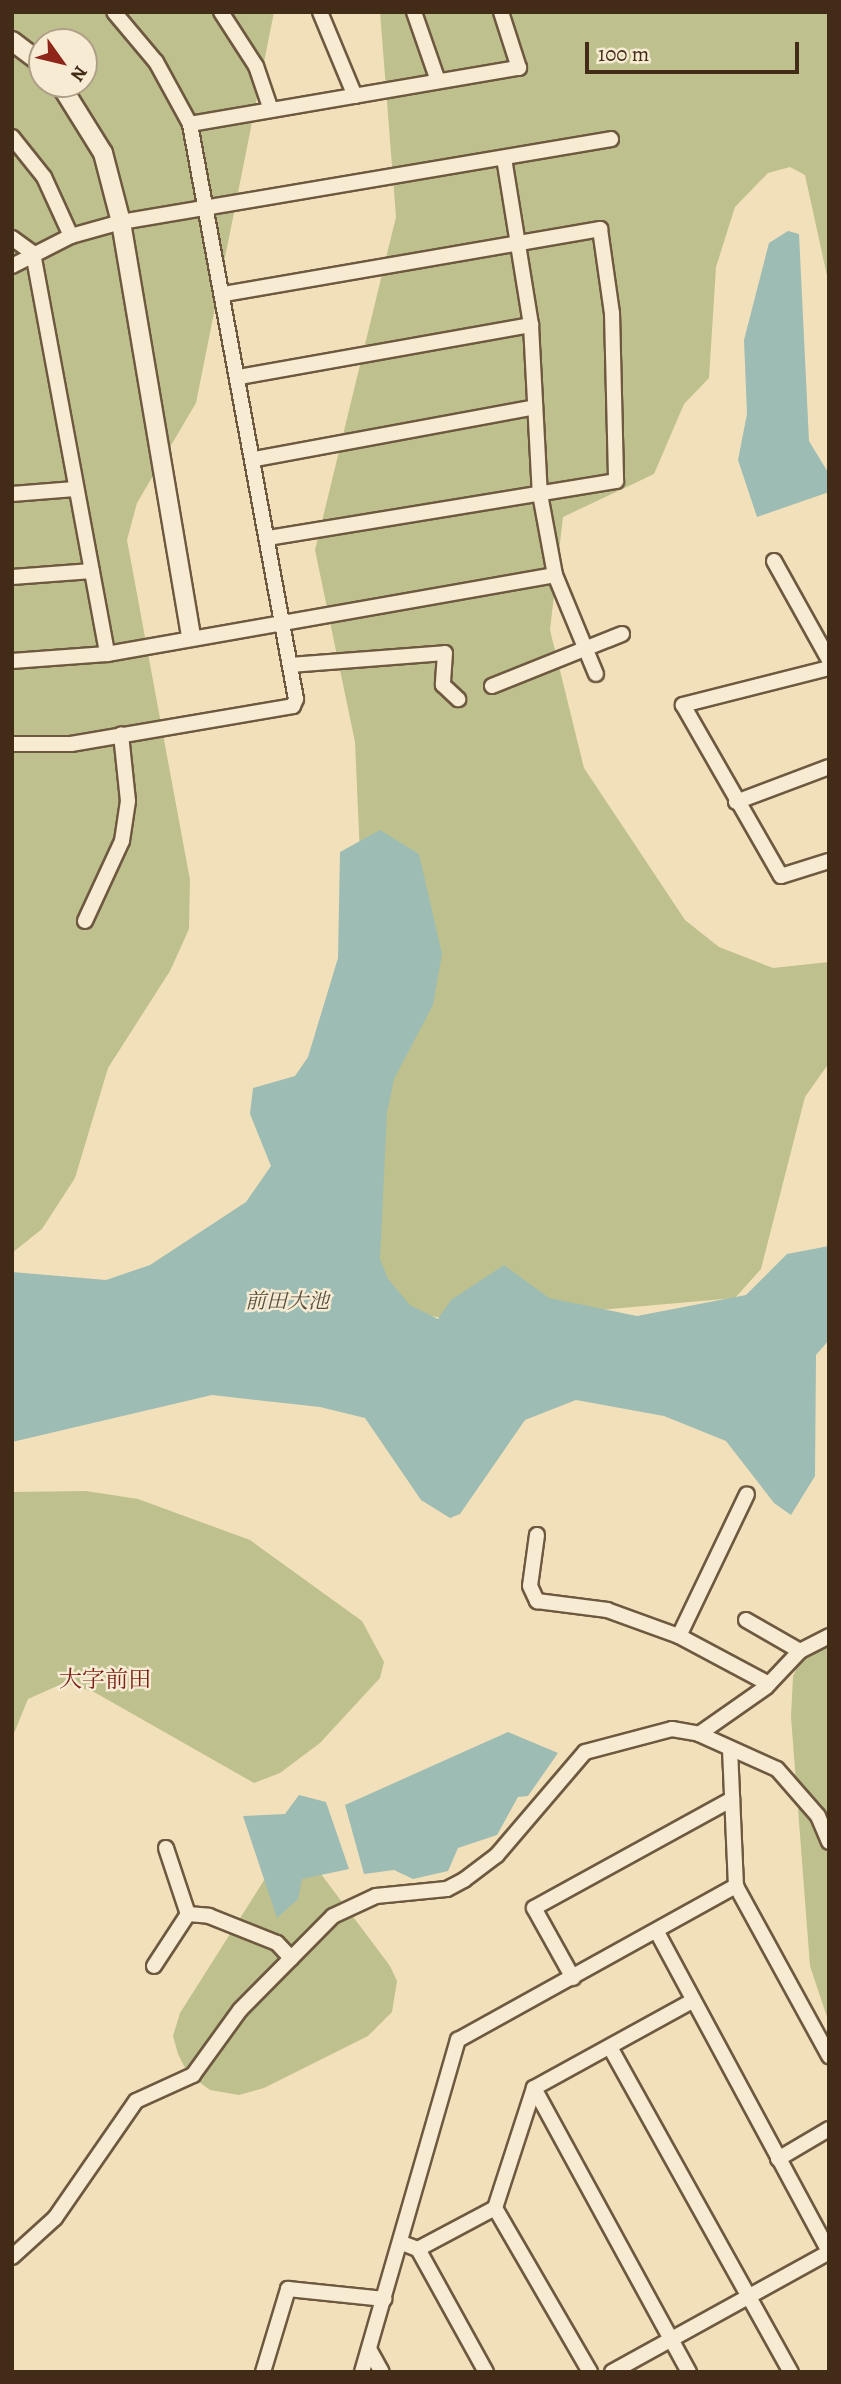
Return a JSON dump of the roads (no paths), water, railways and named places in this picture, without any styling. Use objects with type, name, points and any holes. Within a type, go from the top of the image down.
[{"type":"street","points":[[12,744],[121,734],[293,706],[290,665],[255,459],[210,208],[190,124],[156,62],[114,12]]},
{"type":"street","points":[[220,12],[256,66],[271,110]]},
{"type":"street","points":[[320,12],[355,96]]},
{"type":"street","points":[[414,12],[438,81]]},
{"type":"street","points":[[190,124],[519,68],[501,12]]},
{"type":"street","points":[[12,41],[28,53]]},
{"type":"street","points":[[69,98],[103,153],[121,222],[191,636]]},
{"type":"street","points":[[12,136],[44,177],[71,236]]},
{"type":"street","points":[[12,266],[71,236],[121,222],[611,139]]},
{"type":"street","points":[[503,158],[531,325],[540,494],[555,575],[596,674]]},
{"type":"street","points":[[224,293],[600,229],[612,313],[616,481],[267,538]]},
{"type":"street","points":[[12,238],[33,253],[107,654]]},
{"type":"street","points":[[239,377],[531,325]]},
{"type":"street","points":[[255,459],[534,407]]},
{"type":"street","points":[[12,494],[75,489]]},
{"type":"street","points":[[774,561],[829,660]]},
{"type":"street","points":[[12,578],[92,571]]},
{"type":"street","points":[[12,661],[107,654],[191,636],[282,624],[555,575]]},
{"type":"street","points":[[492,686],[622,634]]},
{"type":"street","points":[[290,665],[445,653],[443,685],[458,699]]},
{"type":"street","points":[[829,668],[683,705],[736,802],[781,876],[829,860]]},
{"type":"street","points":[[85,921],[122,841],[128,801],[121,734]]},
{"type":"street","points":[[736,802],[829,767]]},
{"type":"street","points":[[679,1636],[747,1494]]},
{"type":"street","points":[[537,1535],[530,1586],[537,1601],[578,1602],[679,1636],[769,1684]]},
{"type":"street","points":[[746,1620],[800,1651]]},
{"type":"street","points":[[699,1734],[769,1684],[800,1651],[829,1636]]},
{"type":"street","points":[[12,2257],[55,2218],[136,2101],[193,2075],[240,2010],[334,1916],[376,1896],[447,1889],[464,1880],[497,1855],[585,1752],[671,1729],[699,1734],[788,1779],[829,1842]]},
{"type":"street","points":[[730,1749],[736,1886],[829,2056]]},
{"type":"street","points":[[573,1978],[534,1908],[732,1799]]},
{"type":"street","points":[[166,1848],[188,1914]]},
{"type":"street","points":[[362,2372],[402,2243],[458,2040],[736,1886]]},
{"type":"street","points":[[188,1914],[209,1916],[277,1943],[291,1958]]},
{"type":"street","points":[[154,1966],[188,1914]]},
{"type":"street","points":[[612,2372],[829,2252],[657,1932]]},
{"type":"street","points":[[418,2249],[495,2208],[534,2088],[611,2049],[692,2001]]},
{"type":"street","points":[[611,2049],[791,2372]]},
{"type":"street","points":[[534,2088],[689,2372]]},
{"type":"street","points":[[778,2159],[829,2129]]},
{"type":"street","points":[[495,2208],[590,2372]]},
{"type":"street","points":[[402,2243],[418,2249],[486,2372]]},
{"type":"street","points":[[263,2372],[288,2289],[384,2299]]},
{"type":"street","points":[[369,2349],[382,2372]]},
{"type":"water","points":[[788,231],[799,234],[809,441],[829,474],[829,492],[757,517],[738,460],[747,414],[744,340],[769,243]]},
{"type":"water","name":"前田大池","points":[[380,830],[419,854],[442,954],[433,1005],[394,1079],[387,1113],[380,1259],[388,1279],[410,1305],[438,1319],[451,1300],[504,1265],[549,1298],[637,1316],[746,1295],[787,1254],[829,1246],[829,1340],[816,1355],[815,1476],[791,1515],[774,1503],[726,1441],[664,1416],[576,1400],[525,1420],[460,1514],[450,1518],[421,1500],[365,1418],[320,1407],[212,1395],[12,1442],[12,1272],[106,1280],[150,1265],[246,1202],[271,1166],[250,1114],[253,1088],[295,1076],[308,1057],[338,958],[340,852]]},
{"type":"water","points":[[508,1732],[558,1753],[528,1796],[518,1797],[497,1835],[458,1848],[448,1871],[413,1879],[394,1870],[364,1874],[345,1805]]},
{"type":"water","points":[[299,1795],[326,1802],[349,1869],[302,1879],[298,1899],[277,1918],[243,1816],[285,1814]]},
{"type":"district","name":"大字前田","points":[[105,1680]]}]
